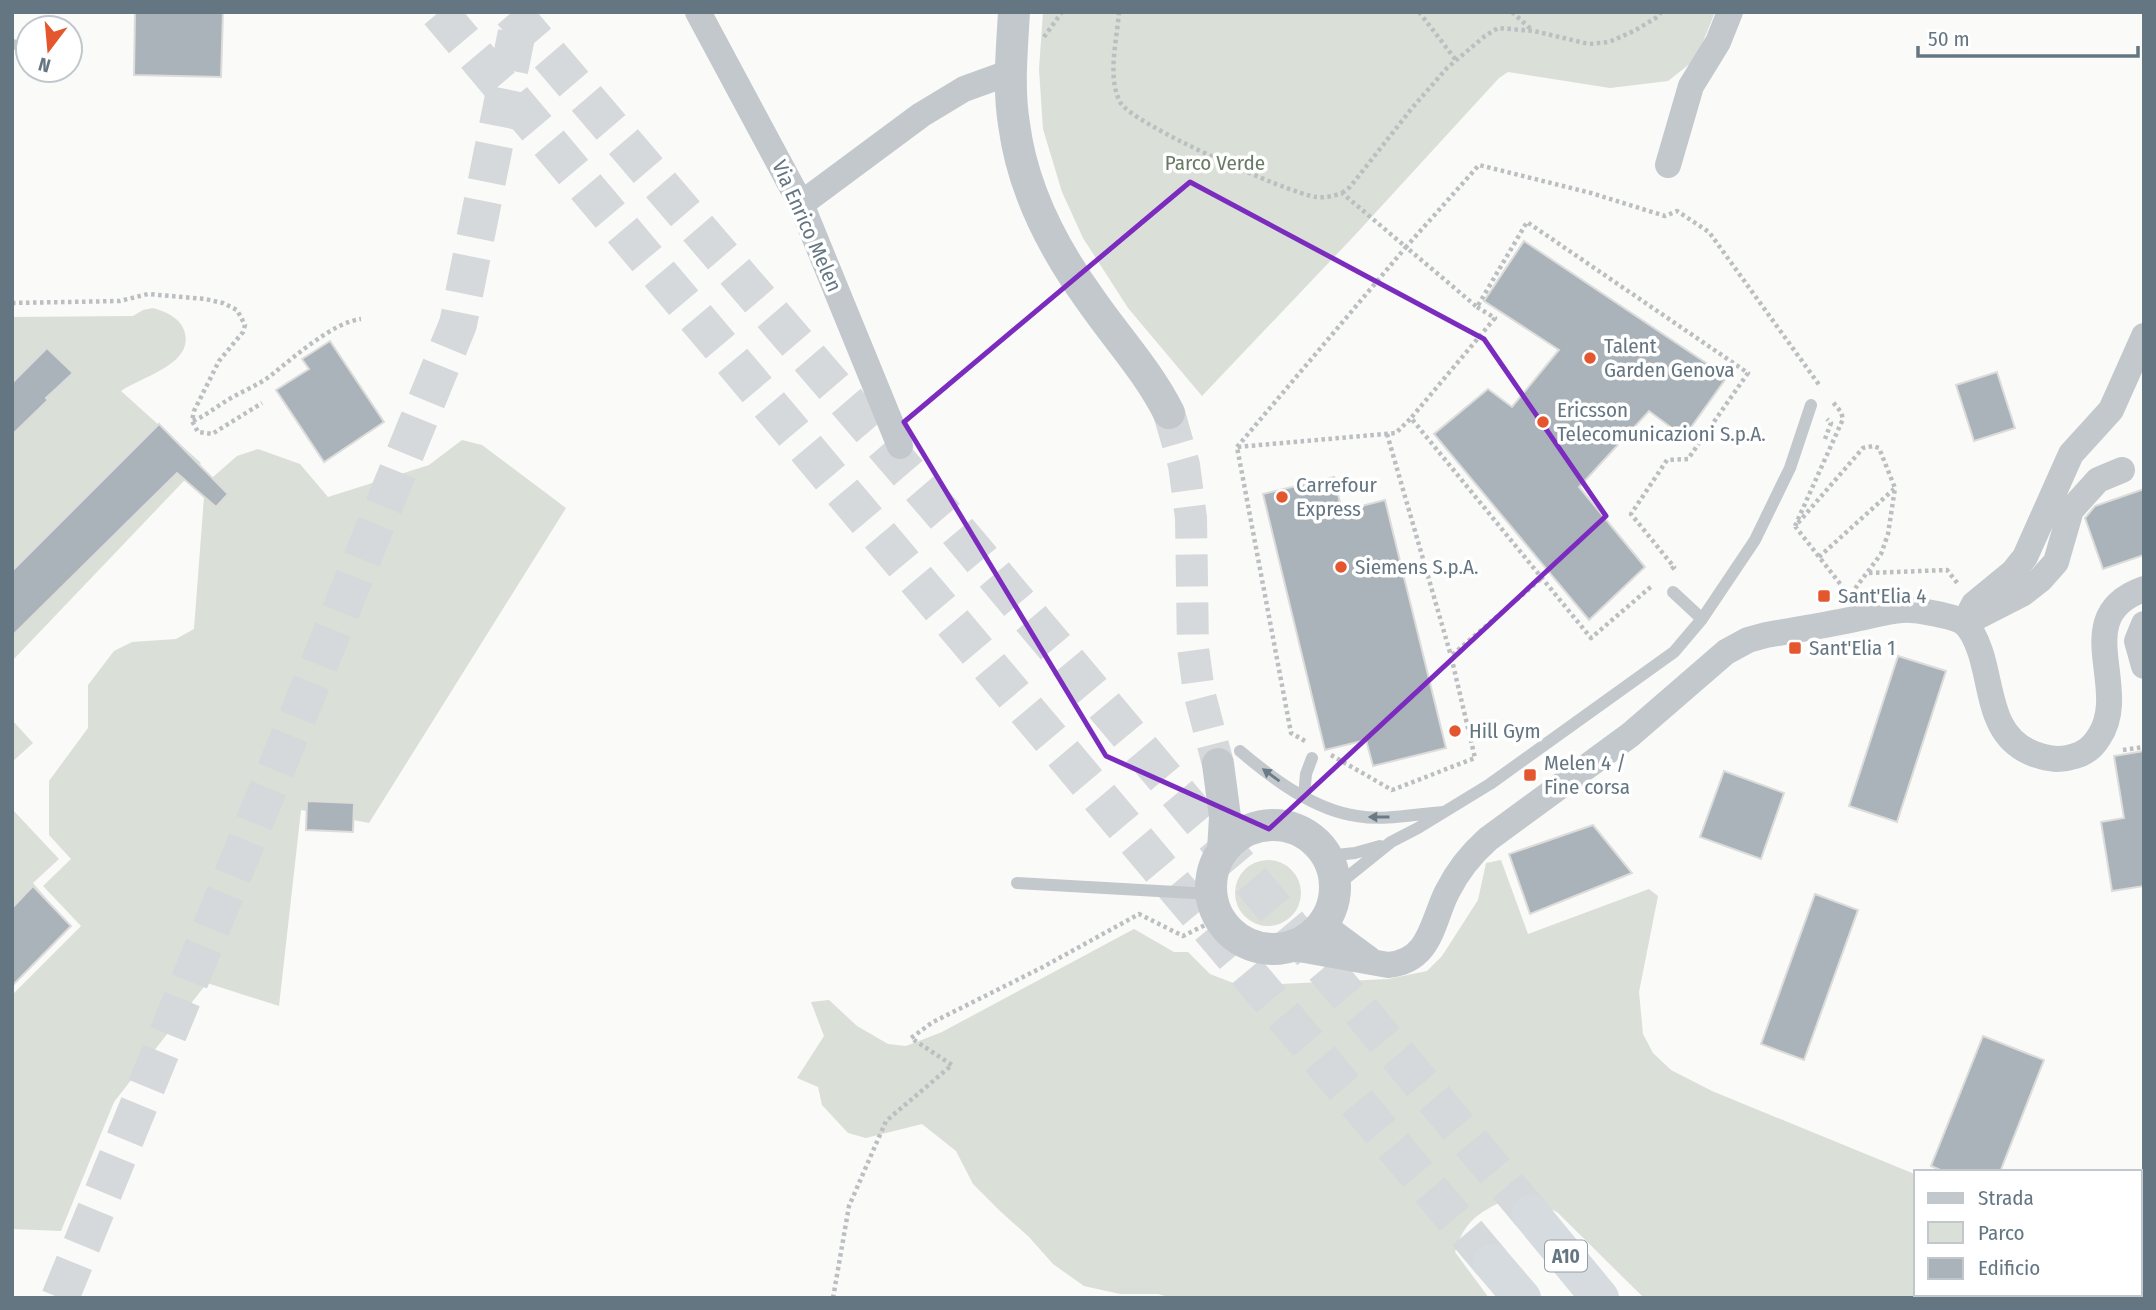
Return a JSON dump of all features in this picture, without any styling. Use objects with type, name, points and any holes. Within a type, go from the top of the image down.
[{"type":"highway","name":"A10","points":[[1531,1214],[1600,1298]]},
{"type":"highway","points":[[1492,1263],[1522,1298]]},
{"type":"street","name":"Via Enrico Melen","points":[[698,12],[801,204],[900,446]]},
{"type":"street","points":[[1014,12],[1011,72],[1013,123],[1032,194],[1058,250],[1090,299],[1159,393],[1169,412]]},
{"type":"street","points":[[1668,165],[1691,86],[1718,42],[1730,12]]},
{"type":"street","points":[[801,204],[921,115],[964,89],[1011,72]]},
{"type":"street","points":[[1969,614],[2013,572],[2025,556],[2071,454],[2110,410],[2144,336]]},
{"type":"street","points":[[1270,825],[1246,803],[1218,764],[1226,817],[1223,850],[1213,871],[1215,906],[1227,929],[1249,944],[1262,948],[1288,947],[1388,965],[1398,964],[1414,956],[1429,937],[1445,895],[1476,850],[1530,807],[1630,735],[1729,644],[1903,610],[1969,614],[2022,594],[2040,580],[2056,562],[2071,510],[2098,480],[2122,470]]},
{"type":"street","points":[[1969,614],[1987,671],[1995,711],[2005,734],[2028,751],[2056,760],[2087,752],[2108,722],[2109,689],[2104,639],[2107,620],[2117,604],[2128,595],[2144,589]]},
{"type":"street","points":[[2144,624],[2137,641],[2144,666]]},
{"type":"street","points":[[1223,850],[1243,833],[1270,825],[1300,832],[1312,839],[1327,856],[1335,887],[1329,914],[1323,925],[1304,940],[1288,947]]},
{"type":"street","points":[[1323,925],[1373,962]]},
{"type":"lane","points":[[1335,887],[1391,842],[1447,812],[1490,784],[1674,652],[1702,619],[1755,540],[1790,468],[1811,405]]},
{"type":"lane","points":[[1673,592],[1702,619]]},
{"type":"lane","points":[[1240,751],[1304,796],[1356,816],[1392,817],[1447,812]]},
{"type":"lane","points":[[1304,796],[1306,774],[1313,752]]},
{"type":"lane","points":[[1327,856],[1355,853],[1391,842]]},
{"type":"lane","points":[[1017,883],[1215,906]]},
{"type":"path","points":[[1119,12],[1114,69],[1115,86],[1121,105],[1153,127],[1231,165],[1300,193],[1317,197],[1331,197],[1350,187],[1412,108],[1455,60],[1498,28],[1534,31],[1589,44],[1609,42],[1634,31],[1659,16],[1661,12]]},
{"type":"path","points":[[1419,12],[1455,60]]},
{"type":"path","points":[[1512,12],[1534,31]]},
{"type":"path","points":[[1237,447],[1479,165],[1591,192],[1665,216],[1677,211],[1709,232],[1841,412],[1843,419],[1795,526]]},
{"type":"path","points":[[1237,447],[1395,433],[1495,318],[1477,307],[1342,193]]},
{"type":"path","points":[[1477,307],[1527,222],[1748,373],[1688,459],[1667,460],[1631,514],[1674,567],[1664,575]]},
{"type":"path","points":[[12,303],[120,301],[148,294],[223,303],[237,310],[244,325],[243,332],[219,361],[194,411],[192,421],[198,432],[212,434],[262,403]]},
{"type":"path","points":[[192,421],[209,414],[272,375],[287,361],[336,328],[349,321],[361,319]]},
{"type":"path","points":[[1410,418],[1591,638],[1654,584]]},
{"type":"path","points":[[1325,752],[1392,790],[1475,758],[1451,656],[1387,434]]},
{"type":"path","points":[[1237,447],[1291,733],[1313,752]]},
{"type":"path","points":[[1863,448],[1879,448],[1895,488],[1888,534],[1881,554],[1849,596],[1795,526],[1863,448]]},
{"type":"path","points":[[1819,557],[1895,488]]},
{"type":"path","points":[[1868,573],[1947,570],[1969,614]]},
{"type":"path","points":[[1451,656],[1542,578]]},
{"type":"path","points":[[833,1298],[849,1206],[886,1121],[952,1065],[911,1038],[933,1022],[1043,967],[1139,914],[1183,936],[1215,906]]},
{"type":"highlighted area","points":[[1190,182],[1484,339],[1606,516],[1269,829],[1106,756],[904,422]]},
{"type":"green space","name":"Parco Verde","points":[[1043,12],[1715,12],[1696,59],[1668,81],[1610,88],[1508,72],[1499,78],[1202,396],[1128,308],[1083,238],[1062,192],[1043,129],[1039,69]]},
{"type":"green space","points":[[153,308],[172,316],[182,325],[186,342],[182,352],[165,368],[121,391],[201,463],[12,661],[12,317],[133,316]]},
{"type":"green space","points":[[462,440],[482,445],[566,508],[369,823],[301,810],[279,1006],[207,983],[114,1102],[61,1231],[12,1229],[12,995],[81,926],[43,886],[71,859],[49,835],[49,781],[88,728],[88,685],[114,651],[132,642],[176,639],[194,629],[205,484],[237,456],[258,449],[300,464],[328,497],[429,465]]},
{"type":"green space","points":[[12,720],[33,743],[12,762]]},
{"type":"green space","points":[[12,809],[59,859],[33,883],[64,919],[12,970]]},
{"type":"green space","points":[[1268,860],[1281,863],[1291,870],[1298,880],[1301,893],[1298,906],[1291,916],[1281,923],[1268,926],[1255,923],[1245,916],[1238,906],[1235,893],[1238,880],[1245,870],[1255,863]]},
{"type":"green space","points":[[1501,860],[1528,934],[1649,889],[1658,896],[1639,992],[1643,1034],[1653,1053],[1671,1070],[1712,1091],[1912,1173],[1914,1296],[1916,1296],[1644,1298],[1557,1212],[1518,1194],[1478,1215],[1465,1230],[1455,1252],[1489,1298],[1172,1298],[1158,1294],[1120,1294],[1084,1286],[1053,1264],[1029,1237],[973,1184],[956,1151],[922,1124],[866,1138],[848,1133],[822,1105],[818,1087],[797,1078],[824,1036],[811,1002],[829,1000],[857,1026],[888,1044],[906,1046],[942,1032],[1134,929],[1174,952],[1188,952],[1210,974],[1241,986],[1388,979],[1427,971],[1442,956],[1478,900],[1486,863]]},
{"type":"building","points":[[135,12],[223,12],[221,77],[134,75]]},
{"type":"building","name":"Ericsson Telecomunicazioni S.p.A.","points":[[1524,241],[1727,377],[1684,437],[1649,411],[1579,487],[1645,567],[1589,620],[1434,434],[1488,389],[1512,407],[1559,350],[1484,301]]},
{"type":"building","points":[[330,341],[384,422],[324,462],[276,390],[309,369],[302,359]]},
{"type":"building","points":[[47,348],[73,373],[12,435],[12,383]]},
{"type":"building","points":[[1997,372],[2015,428],[1974,441],[1956,385]]},
{"type":"building","points":[[159,424],[228,494],[216,507],[177,473],[12,636],[12,571]]},
{"type":"building","name":"Siemens S.p.A.","points":[[1334,477],[1342,511],[1385,500],[1446,748],[1373,766],[1366,740],[1325,750],[1263,494]]},
{"type":"building","points":[[2144,489],[2144,555],[2103,569],[2085,518],[2095,506]]},
{"type":"building","points":[[1898,656],[1946,671],[1897,822],[1849,806]]},
{"type":"building","points":[[2144,751],[2144,886],[2112,891],[2101,822],[2124,818],[2114,756]]},
{"type":"building","points":[[1724,771],[1784,793],[1761,859],[1700,837]]},
{"type":"building","points":[[307,801],[354,803],[353,832],[306,830]]},
{"type":"building","points":[[1593,825],[1632,873],[1530,914],[1509,854]]},
{"type":"building","points":[[33,886],[71,926],[12,986],[12,908]]},
{"type":"building","points":[[1815,894],[1858,910],[1804,1060],[1761,1044]]},
{"type":"building","points":[[1983,1036],[2044,1060],[2001,1170],[1940,1170],[1931,1166]]},
{"type":"tunnel","points":[[439,12],[1492,1263]]},
{"type":"tunnel","points":[[512,12],[951,523],[1531,1214]]},
{"type":"tunnel","points":[[60,1298],[458,324],[521,12]]},
{"type":"tunnel","points":[[1169,413],[1184,465],[1191,518],[1193,648],[1199,692],[1218,764]]},
{"type":"place","name":"Talent Garden Genova","points":[[1590,358]]},
{"type":"place","name":"Ericsson Telecomunicazioni S.p.A.","points":[[1543,422]]},
{"type":"place","name":"Carrefour Express","points":[[1282,497]]},
{"type":"place","name":"Siemens S.p.A.","points":[[1341,567]]},
{"type":"place","name":"Sant'Elia 4","points":[[1824,596]]},
{"type":"place","name":"Sant'Elia 1","points":[[1795,648]]},
{"type":"place","name":"Hill Gym","points":[[1455,731]]},
{"type":"place","name":"Melen 4 / Fine corsa","points":[[1530,775]]}]
